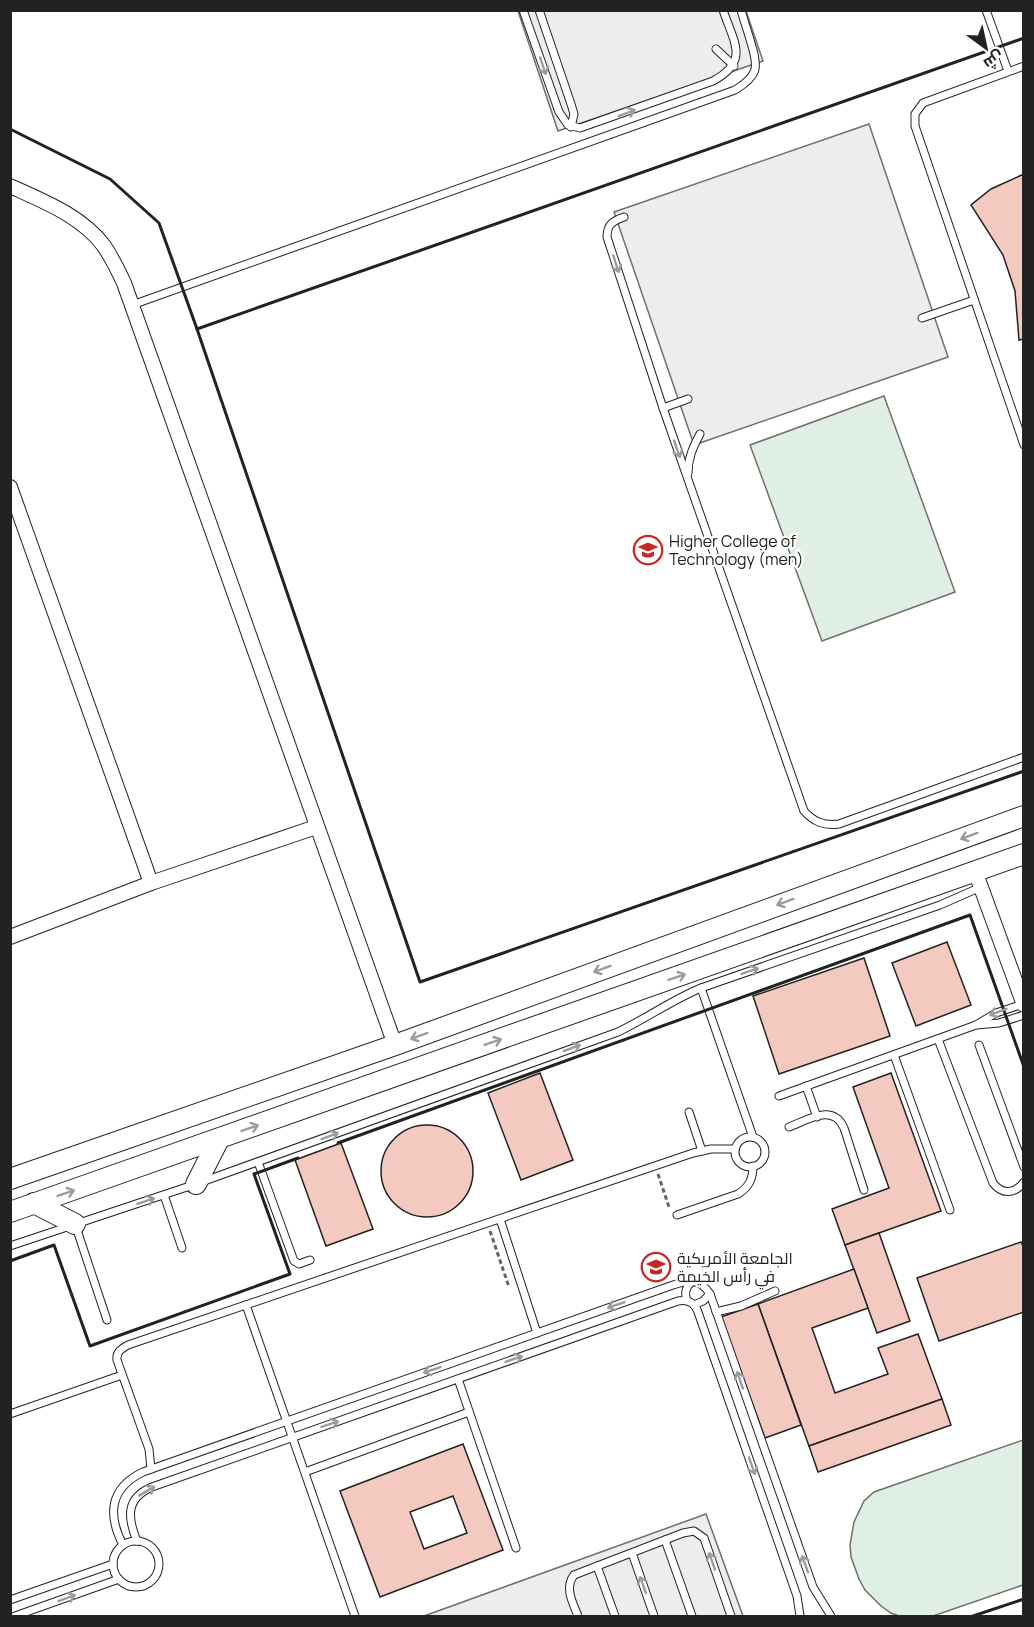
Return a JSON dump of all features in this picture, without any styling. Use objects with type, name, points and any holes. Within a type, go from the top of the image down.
[{"type":"main road","points":[[10,1179],[394,1045],[1023,816]]},
{"type":"main road","points":[[10,1212],[978,879],[1023,854]]},
{"type":"main road","points":[[196,1184],[219,1139]]},
{"type":"main road","points":[[34,1203],[75,1224]]},
{"type":"street","points":[[10,186],[81,224],[103,244],[114,261],[132,305],[394,1045]]},
{"type":"street","points":[[10,487],[151,883]]},
{"type":"street","points":[[10,937],[151,883],[316,827]]},
{"type":"street","points":[[978,879],[1023,1004]]},
{"type":"lane","points":[[523,10],[559,112],[571,127],[587,127],[714,81],[728,72],[734,66],[736,49],[723,10]]},
{"type":"lane","points":[[539,10],[574,114],[571,127]]},
{"type":"lane","points":[[132,305],[735,90],[745,84],[756,67],[756,56],[741,10]]},
{"type":"lane","points":[[987,10],[1008,71]]},
{"type":"lane","points":[[716,49],[734,66]]},
{"type":"lane","points":[[1023,66],[923,103],[915,114],[915,126],[1023,446]]},
{"type":"lane","points":[[624,217],[613,221],[607,231],[607,237],[663,408],[804,811],[819,823],[839,824],[1023,757]]},
{"type":"lane","points":[[922,318],[974,300]]},
{"type":"lane","points":[[663,408],[688,399]]},
{"type":"lane","points":[[688,478],[688,463],[692,448],[700,434]]},
{"type":"lane","points":[[10,1246],[196,1184],[618,1032],[701,988],[940,905],[978,879]]},
{"type":"lane","points":[[701,988],[753,1137]]},
{"type":"lane","points":[[779,1096],[976,1025],[996,1013],[1023,1004]]},
{"type":"lane","points":[[976,1025],[992,1024],[1023,1015]]},
{"type":"lane","points":[[938,1039],[993,1183],[1001,1191],[1012,1192],[1017,1190],[1023,1182]]},
{"type":"lane","points":[[979,1045],[1023,1167]]},
{"type":"lane","points":[[894,1054],[950,1210]]},
{"type":"lane","points":[[806,1086],[817,1117]]},
{"type":"lane","points":[[689,1112],[702,1151]]},
{"type":"lane","points":[[789,1127],[822,1115],[831,1115],[839,1120],[864,1190]]},
{"type":"lane","points":[[753,1137],[762,1143],[764,1149],[762,1160],[753,1166],[747,1166],[742,1164],[735,1155],[735,1149],[742,1140],[753,1137]]},
{"type":"lane","points":[[151,1469],[149,1449],[117,1357],[120,1350],[128,1345],[655,1166],[702,1151],[735,1149]]},
{"type":"lane","points":[[258,1162],[294,1261],[299,1264],[310,1260]]},
{"type":"lane","points":[[677,1215],[744,1191],[752,1180],[753,1166]]},
{"type":"lane","points":[[164,1195],[182,1248]]},
{"type":"lane","points":[[500,1219],[537,1333]]},
{"type":"lane","points":[[75,1224],[107,1320]]},
{"type":"lane","points":[[687,1301],[685,1292],[693,1281]]},
{"type":"lane","points":[[123,1545],[113,1517],[113,1507],[116,1497],[134,1476],[672,1285],[693,1281],[703,1285],[710,1294],[813,1587],[831,1617]]},
{"type":"lane","points":[[716,1312],[741,1306],[775,1291]]},
{"type":"lane","points":[[694,1305],[703,1301],[710,1294]]},
{"type":"lane","points":[[137,1541],[129,1516],[134,1501],[145,1490],[678,1301],[687,1301],[694,1305],[698,1312],[797,1596],[800,1617]]},
{"type":"lane","points":[[246,1305],[355,1617]]},
{"type":"lane","points":[[10,1414],[122,1375]]},
{"type":"lane","points":[[458,1379],[516,1548]]},
{"type":"lane","points":[[305,1472],[469,1412]]},
{"type":"lane","points":[[578,1617],[569,1591],[569,1582],[574,1575],[683,1533],[694,1531],[704,1538],[731,1617]]},
{"type":"lane","points":[[665,1540],[692,1617]]},
{"type":"lane","points":[[137,1541],[148,1544],[157,1553],[159,1565],[159,1571],[152,1581],[141,1587],[129,1586],[119,1579],[115,1575],[113,1564],[116,1552],[123,1545],[137,1541]]},
{"type":"lane","points":[[632,1553],[654,1617]]},
{"type":"lane","points":[[10,1600],[113,1564]]},
{"type":"lane","points":[[597,1566],[615,1617]]},
{"type":"lane","points":[[15,1617],[119,1579]]},
{"type":"path","points":[[655,1166],[672,1216],[677,1215]]},
{"type":"path","points":[[489,1230],[512,1295]]},
{"type":"green space","points":[[884,396],[955,592],[822,641],[750,445]]},
{"type":"green space","points":[[1023,1440],[1023,1585],[933,1616],[899,1616],[881,1606],[865,1590],[851,1557],[850,1545],[854,1522],[864,1501],[874,1492]]},
{"type":"shaded area","points":[[518,11],[746,11],[763,61],[558,131]]},
{"type":"shaded area","points":[[869,124],[948,357],[694,445],[614,212]]},
{"type":"shaded area","points":[[706,1514],[743,1616],[424,1616]]},
{"type":"building","points":[[1024,174],[1024,339],[1019,340],[1015,291],[1003,255],[971,205],[991,189]]},
{"type":"building","points":[[947,942],[971,1005],[916,1026],[892,963]]},
{"type":"building","points":[[864,958],[890,1036],[779,1074],[753,996]]},
{"type":"building","points":[[540,1073],[573,1160],[521,1180],[488,1093]]},
{"type":"building","points":[[891,1073],[941,1211],[845,1245],[832,1209],[889,1188],[853,1087]]},
{"type":"building","points":[[427,1125],[445,1128],[460,1138],[470,1153],[473,1171],[470,1189],[460,1204],[445,1214],[427,1217],[409,1214],[394,1204],[384,1189],[381,1171],[384,1153],[394,1138],[409,1128]]},
{"type":"building","points":[[341,1143],[373,1229],[326,1246],[295,1160]]},
{"type":"building","points":[[879,1233],[910,1321],[877,1333],[845,1245]]},
{"type":"building","points":[[1021,1242],[1024,1248],[1024,1312],[939,1341],[917,1278]]},
{"type":"building","points":[[854,1269],[868,1308],[812,1328],[835,1393],[888,1374],[878,1348],[918,1334],[942,1399],[809,1446],[758,1304]]},
{"type":"building","points":[[758,1304],[801,1425],[765,1438],[721,1317]]},
{"type":"building","points":[[942,1399],[951,1425],[818,1472],[809,1446]]},
{"type":"building","points":[[463,1444],[503,1550],[380,1597],[340,1491]],"holes":[[[453,1496],[467,1533],[424,1549],[410,1512]]]},
{"type":"wall","points":[[197,329],[1024,38]]},
{"type":"wall","points":[[10,129],[110,179],[159,223],[420,982],[1024,771]]},
{"type":"wall","points":[[338,1143],[970,915],[1024,1067]]},
{"type":"wall","points":[[10,1261],[54,1245],[90,1346],[290,1274],[254,1174],[298,1158]]},
{"type":"wall","points":[[973,1616],[1024,1599]]},
{"type":"place","name":"Higher College of Technology (men)","points":[[648,550]]},
{"type":"place","name":"الجامعة الأمريكية في رأس الخيمة","points":[[656,1267]]}]
